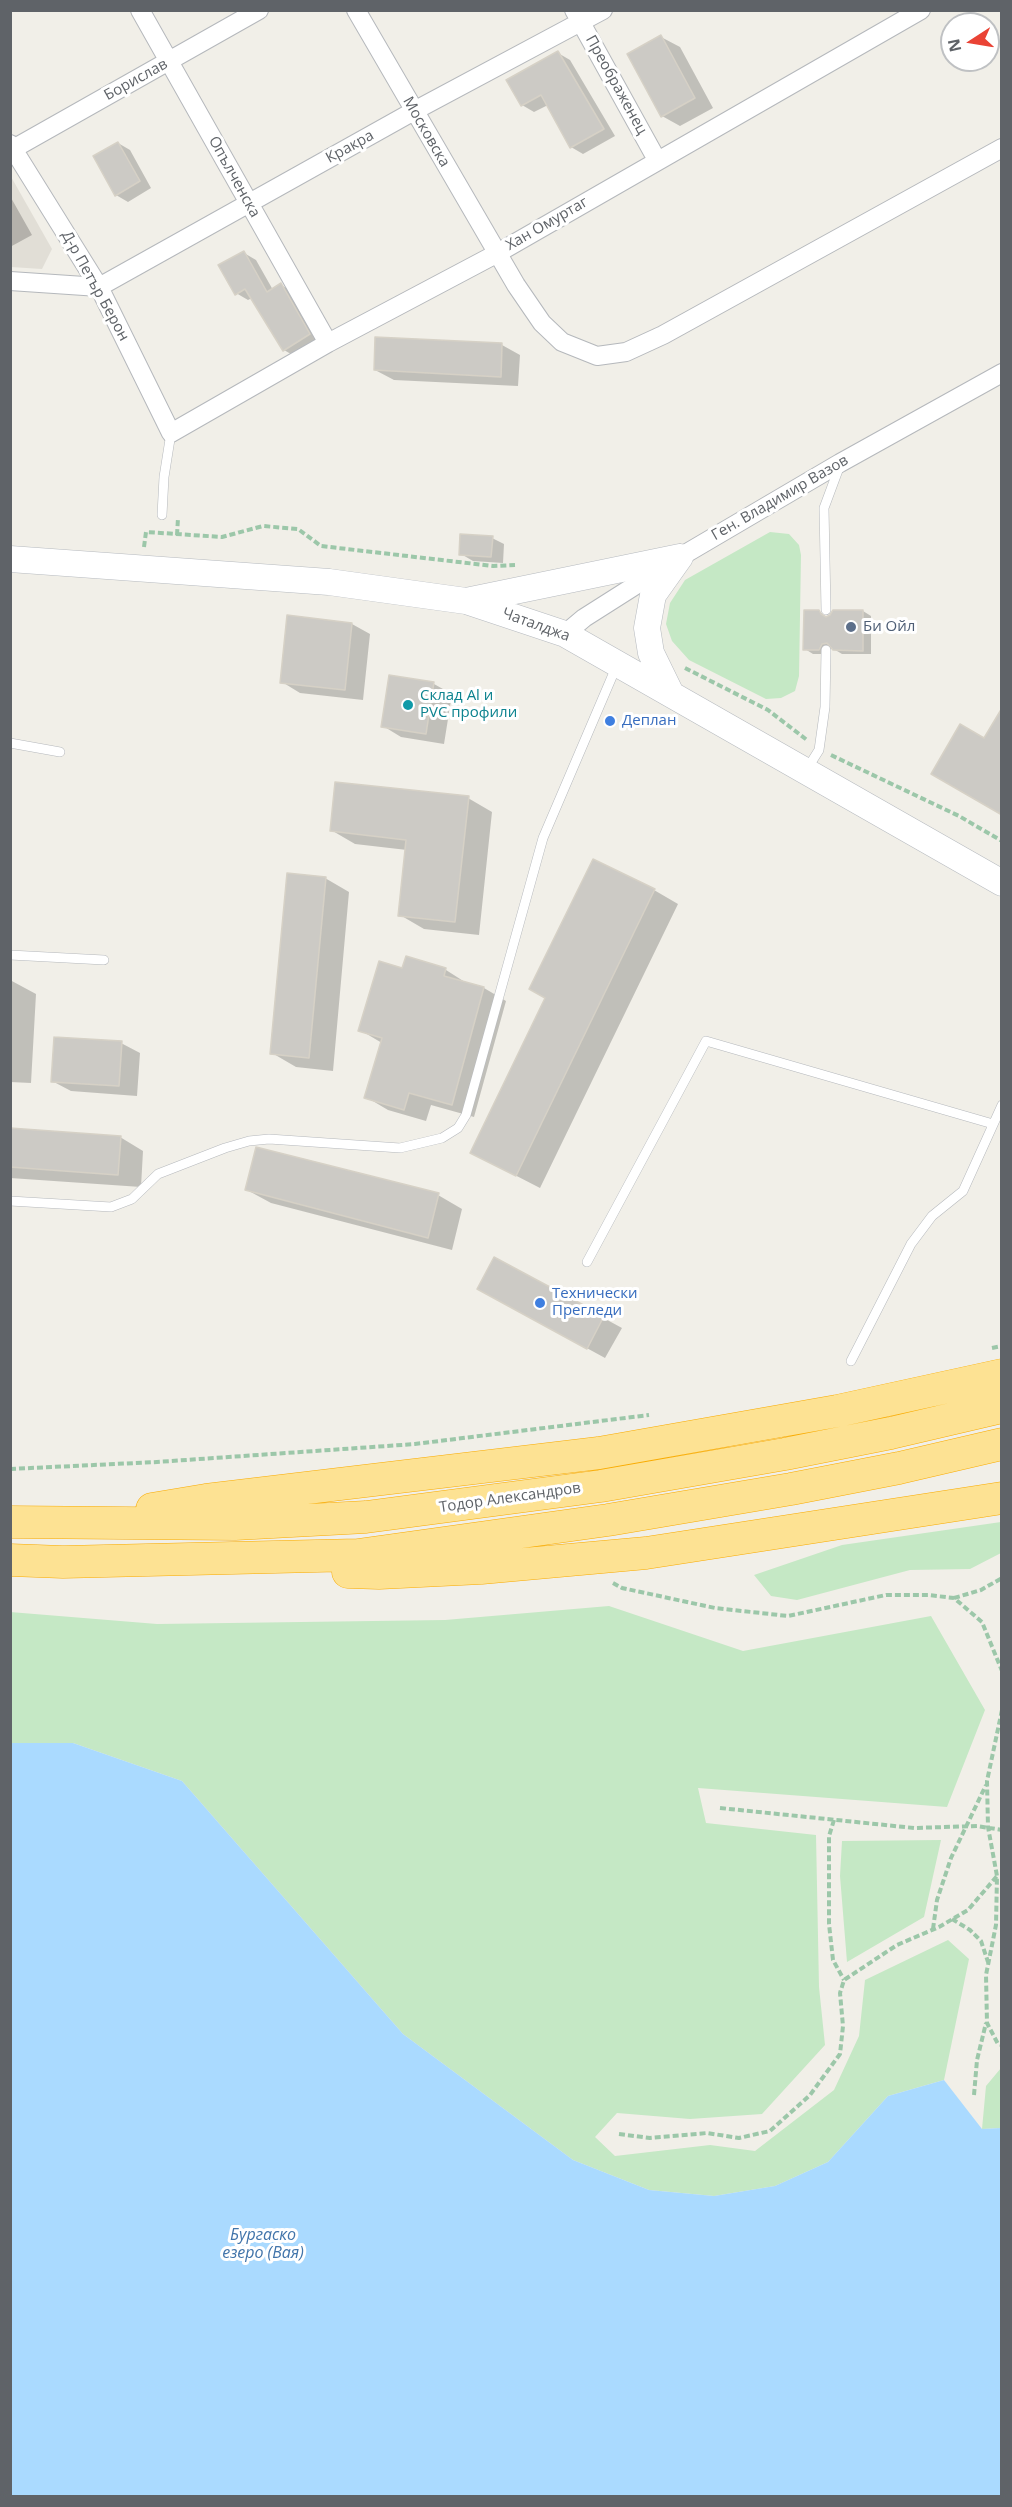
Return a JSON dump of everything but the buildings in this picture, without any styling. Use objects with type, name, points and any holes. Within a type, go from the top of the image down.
[{"type":"highway","points":[[61,1523],[206,1500],[599,1453],[837,1411],[1002,1375]]},
{"type":"highway","name":"Тодор Александров","points":[[10,1521],[235,1524],[366,1517],[602,1486],[891,1433],[1002,1407]]},
{"type":"highway","points":[[63,1562],[358,1555],[619,1518],[899,1468],[1002,1444]]},
{"type":"highway","points":[[10,1560],[379,1573],[481,1568],[646,1553],[1002,1497]]},
{"type":"main road","points":[[466,601],[680,557]]},
{"type":"main road","points":[[671,694],[651,653],[647,628],[653,595],[680,557]]},
{"type":"main road","name":"Чаталджа","points":[[10,559],[329,582],[466,601],[565,634],[1002,883]]},
{"type":"street","name":"Опълченска","points":[[140,10],[328,343]]},
{"type":"street","name":"Борислав","points":[[12,146],[260,10]]},
{"type":"street","name":"Московска","points":[[356,10],[496,254],[542,323],[562,342],[597,356],[626,352],[663,335],[1002,148]]},
{"type":"street","name":"Кракра","points":[[99,287],[578,17],[603,10]]},
{"type":"street","name":"Хан Омуртаг","points":[[171,433],[328,343],[496,254],[921,10]]},
{"type":"street","name":"Преображенец","points":[[578,17],[657,160]]},
{"type":"street","name":"Д-р Петър Берон","points":[[12,146],[99,287],[171,433]]},
{"type":"street","points":[[10,280],[99,287]]},
{"type":"street","name":"Ген. Владимир Вазов","points":[[565,634],[584,618],[680,557],[840,463],[1002,373]]},
{"type":"lane","points":[[162,515],[164,477],[171,433]]},
{"type":"lane","points":[[826,610],[824,508],[840,463]]},
{"type":"lane","points":[[805,771],[819,750],[825,707],[826,650]]},
{"type":"lane","points":[[10,1201],[111,1207],[132,1198],[158,1174],[249,1141],[269,1139],[400,1148],[442,1138],[458,1128],[466,1115],[543,838],[618,663]]},
{"type":"lane","points":[[10,743],[60,752]]},
{"type":"lane","points":[[10,955],[104,960]]},
{"type":"lane","points":[[587,1262],[706,1041],[993,1124]]},
{"type":"lane","points":[[851,1361],[911,1244],[932,1216],[963,1191],[1002,1105]]},
{"type":"path","points":[[141,569],[146,532],[177,535]]},
{"type":"path","points":[[10,1469],[157,1462],[415,1444],[657,1414]]},
{"type":"path","points":[[612,1582],[622,1588],[715,1608],[788,1616],[886,1595],[928,1594],[954,1598],[981,1590],[1002,1578]]},
{"type":"path","points":[[954,1598],[982,1622],[1002,1671]]},
{"type":"path","points":[[933,1929],[936,1900],[951,1858],[987,1781],[1002,1710]]},
{"type":"path","points":[[974,2095],[977,2060],[987,2023],[986,1975],[996,1925],[997,1876],[988,1827],[987,1781]]},
{"type":"path","points":[[720,1808],[914,1828],[967,1826],[1002,1830]]},
{"type":"path","points":[[834,1820],[829,1836],[829,1924],[833,1960],[844,1980]]},
{"type":"path","points":[[620,2134],[650,2138],[707,2133],[739,2138],[770,2131],[810,2095],[840,2054],[843,2026],[840,1994],[844,1980],[897,1945],[968,1910],[997,1876]]},
{"type":"path","points":[[951,1919],[970,1930],[981,1941],[988,1963]]},
{"type":"path","points":[[987,2023],[998,2044],[1002,2045]]},
{"type":"shaded area","points":[[10,175],[52,249],[42,269],[11,267]]},
{"type":"green space","points":[[770,532],[789,534],[799,545],[801,555],[799,676],[795,691],[781,698],[766,699],[689,660],[672,641],[666,624],[670,603],[685,580]]},
{"type":"green space","points":[[1001,1522],[1001,1553],[970,1569],[910,1570],[797,1600],[771,1596],[754,1575],[842,1545]]},
{"type":"green space","points":[[609,1606],[743,1651],[931,1616],[985,1710],[947,1807],[698,1788],[706,1823],[816,1835],[819,1987],[825,2045],[762,2114],[690,2119],[617,2113],[595,2137],[615,2156],[710,2145],[755,2151],[834,2090],[859,2036],[865,1980],[948,1940],[969,1959],[944,2080],[888,2096],[828,2162],[775,2186],[714,2196],[649,2190],[573,2160],[403,2034],[182,1781],[73,1743],[11,1743],[10,1612],[157,1624],[445,1620]]},
{"type":"green space","points":[[941,1840],[924,1917],[847,1962],[840,1876],[842,1841]]},
{"type":"green space","points":[[1001,2068],[1001,2128],[982,2129],[986,2086]]},
{"type":"water","name":"Бургаско езеро (Вая)","points":[[11,1743],[73,1743],[182,1781],[403,2034],[573,2160],[649,2190],[714,2196],[775,2186],[828,2162],[888,2096],[944,2080],[982,2129],[1001,2128],[1001,2496],[11,2496]]},
{"type":"place","name":"Би Ойл","points":[[851,627]]},
{"type":"place","name":"Склад Al и PVC профили","points":[[408,705]]},
{"type":"place","name":"Деплан","points":[[610,721]]},
{"type":"place","name":"Технически Прегледи","points":[[540,1303]]}]
